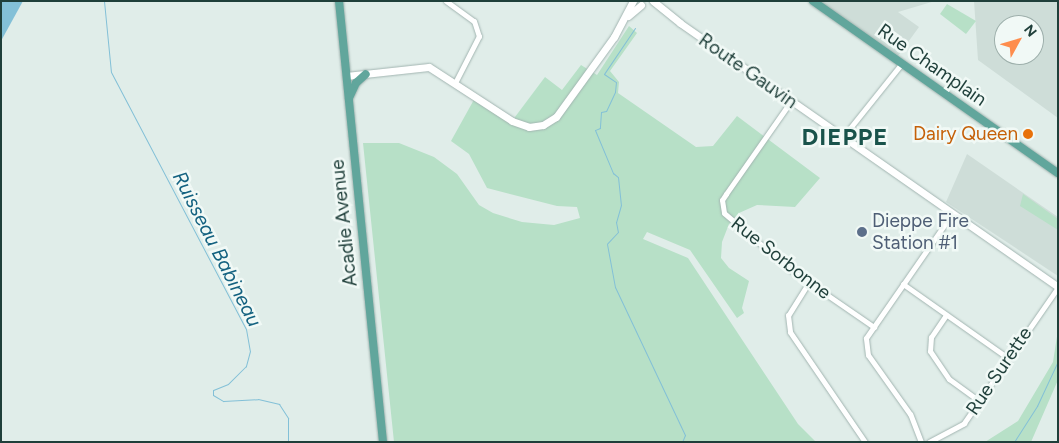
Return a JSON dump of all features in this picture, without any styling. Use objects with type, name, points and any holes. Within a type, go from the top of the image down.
[{"type":"main road","name":"Acadie Avenue","points":[[339,1],[382,442]]},
{"type":"main road","name":"Rue Champlain","points":[[813,1],[1058,173]]},
{"type":"main road","points":[[348,99],[356,83],[366,74]]},
{"type":"street","points":[[446,1],[453,3],[474,21],[479,36],[456,82]]},
{"type":"street","points":[[346,76],[429,67],[456,82],[512,121],[529,127],[543,124],[556,117],[626,18],[633,1]]},
{"type":"street","name":"Route Gauvin","points":[[633,1],[660,9]]},
{"type":"street","name":"Route Gauvin","points":[[653,1],[660,9],[842,138],[1058,287]]},
{"type":"street","points":[[626,18],[644,3]]},
{"type":"street","points":[[842,138],[902,63]]},
{"type":"street","name":"Rue Sorbonne","points":[[791,101],[726,194],[722,207],[728,218],[759,245],[874,327]]},
{"type":"street","points":[[921,442],[910,414],[868,355],[866,338],[952,214]]},
{"type":"street","points":[[809,282],[788,315],[790,332],[866,442]]},
{"type":"street","points":[[903,284],[1008,358]]},
{"type":"street","name":"Rue Surette","points":[[929,442],[957,429],[979,401],[1058,287]]},
{"type":"street","points":[[946,315],[928,343],[930,351],[949,379],[979,401]]},
{"type":"shaded area","points":[[816,1],[935,1],[898,12],[919,27],[898,56]]},
{"type":"shaded area","points":[[974,1],[1058,1],[1058,118],[978,60]]},
{"type":"shaded area","points":[[967,154],[1058,217],[1058,276],[946,202]]},
{"type":"green space","points":[[947,4],[976,21],[966,34],[940,14]]},
{"type":"green space","points":[[629,26],[637,33],[610,71],[619,82],[618,93],[696,147],[713,146],[737,116],[820,178],[795,207],[757,205],[739,213],[729,224],[722,242],[721,258],[729,268],[749,281],[742,308],[744,313],[737,318],[690,250],[647,232],[643,239],[688,258],[798,424],[816,442],[394,442],[363,143],[399,143],[434,157],[457,174],[479,205],[493,213],[522,222],[554,225],[580,218],[577,207],[557,206],[487,188],[469,154],[451,141],[476,96],[512,121],[545,77],[562,90],[581,65],[597,75]]},
{"type":"green space","points":[[1023,194],[1058,219],[1058,230],[1020,206]]},
{"type":"green space","points":[[1058,330],[1058,380],[1031,442],[985,442],[1018,421],[1053,362]]},
{"type":"water","points":[[1,1],[23,1],[1,41]]},
{"type":"waterway","name":"Ruisseau Babineau","points":[[104,1],[111,72],[246,329],[250,351],[246,366],[228,384],[213,390],[213,395],[223,401],[258,399],[279,404],[288,418],[288,442]]},
{"type":"waterway","points":[[635,28],[604,74],[616,82],[615,92],[606,111],[601,112],[600,128],[595,130],[613,173],[618,177],[621,205],[616,222],[618,232],[607,244],[615,287],[685,435],[682,442]]},
{"type":"waterway","name":"Ruisseau Babineau","points":[[1014,442],[1037,406],[1058,361]]},
{"type":"place","name":"Dairy Queen","points":[[1028,134]]},
{"type":"place","name":"Dieppe Fire Station #1","points":[[862,232]]},
{"type":"district","name":"DIEPPE","points":[[845,137]]}]
